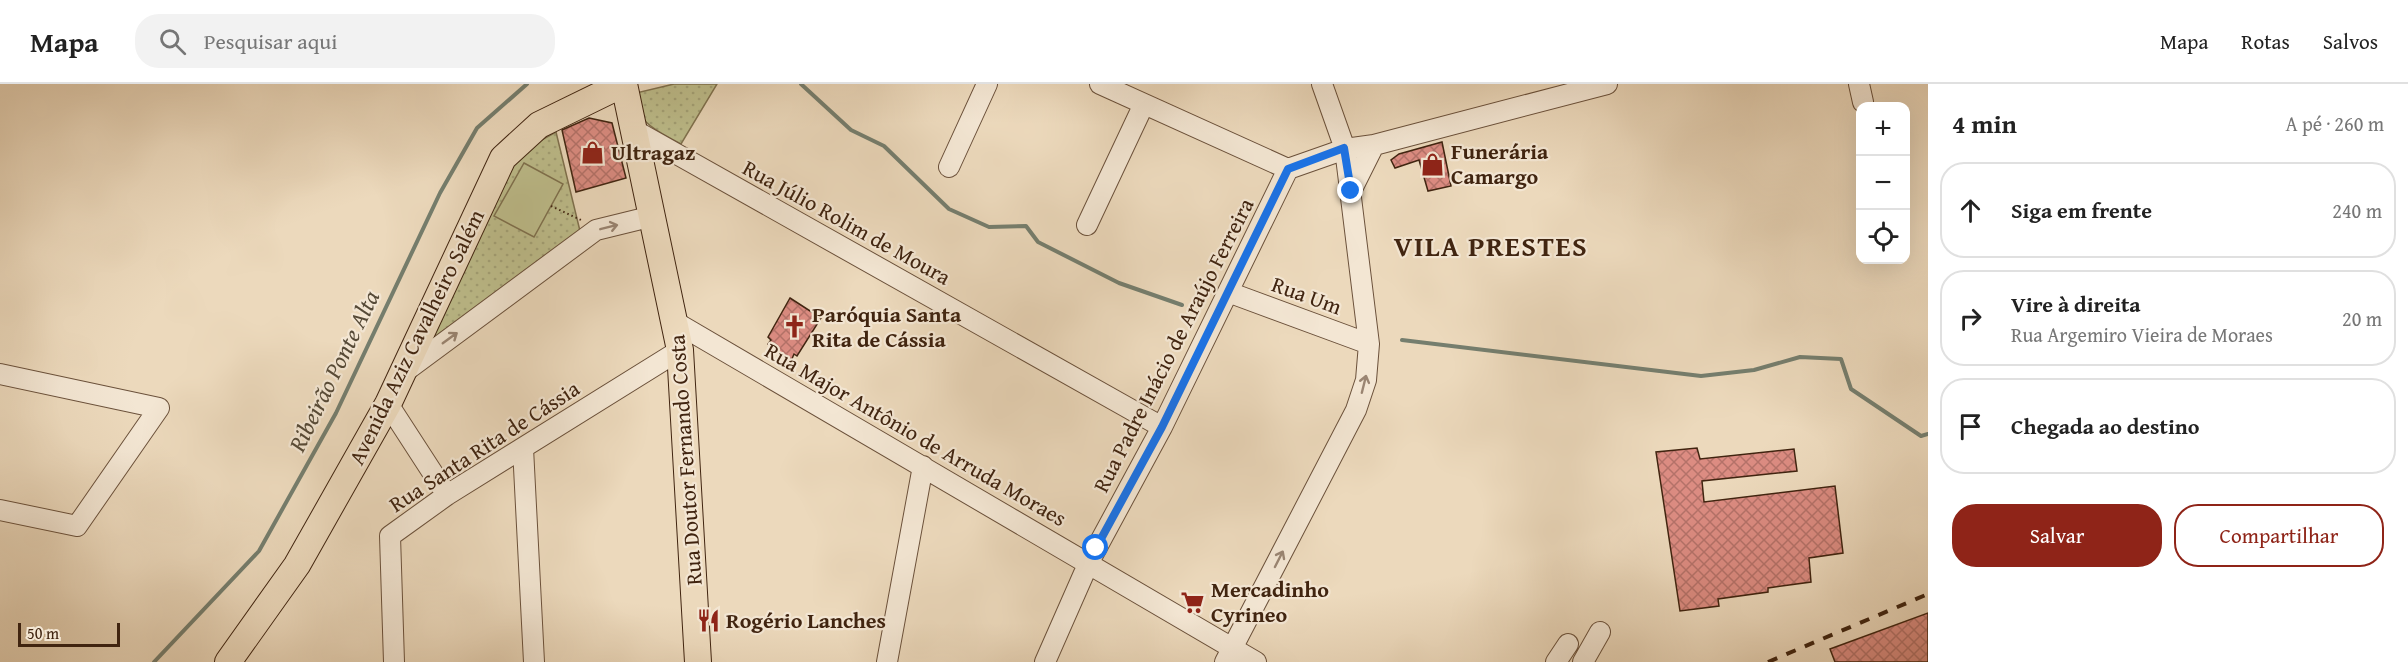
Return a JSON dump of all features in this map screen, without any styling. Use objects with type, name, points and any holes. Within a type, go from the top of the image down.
[{"type":"main road","name":"Rua Doutor Fernando Costa","points":[[623,84],[680,350],[698,662]]},
{"type":"main road","name":"Avenida Aziz Cavalheiro Salém","points":[[228,662],[297,565],[388,404],[503,158],[539,125],[623,84]]},
{"type":"street","points":[[949,167],[987,84]]},
{"type":"street","points":[[1100,84],[1143,106],[1288,169],[1344,148],[1374,145],[1607,84]]},
{"type":"street","points":[[1228,655],[1356,410],[1366,380],[1369,344],[1351,191],[1344,148],[1322,84]]},
{"type":"street","points":[[1087,225],[1143,106]]},
{"type":"street","name":"Rua Júlio Rolim de Moura","points":[[634,130],[1162,427]]},
{"type":"street","points":[[1351,191],[1374,145]]},
{"type":"street","name":"Rua Padre Inácio de Araújo Ferreira","points":[[1045,662],[1089,562],[1162,427],[1288,169]]},
{"type":"street","points":[[403,373],[601,229],[653,216]]},
{"type":"street","name":"Rua Um","points":[[1228,292],[1369,344]]},
{"type":"street","name":"Rua Major Antônio de Arruda Moraes","points":[[675,322],[1089,562],[1228,655],[1256,662]]},
{"type":"street","name":"Rua Santa Rita de Cássia","points":[[394,662],[390,536],[447,495],[680,350]]},
{"type":"street","points":[[0,374],[159,408],[77,526],[0,510]]},
{"type":"street","points":[[388,404],[447,495]]},
{"type":"street","points":[[523,448],[534,662]]},
{"type":"street","points":[[887,662],[924,466]]},
{"type":"street","points":[[1583,662],[1600,632]]},
{"type":"street","points":[[1556,662],[1568,644]]},
{"type":"path","points":[[550,206],[601,229]]},
{"type":"green space","points":[[674,84],[717,84],[681,144],[649,125],[637,104],[636,93]]},
{"type":"green space","points":[[556,132],[580,231],[429,341],[505,175],[534,144]]},
{"type":"green space","points":[[524,163],[563,184],[534,237],[494,216]]},
{"type":"building","name":"Ultragaz","points":[[589,118],[612,123],[626,178],[576,192],[562,130]]},
{"type":"building","name":"Funerária Camargo","points":[[1442,142],[1451,186],[1428,191],[1419,160],[1395,168],[1391,160],[1399,154]]},
{"type":"building","name":"Paróquia Santa Rita de Cássia","points":[[790,298],[821,318],[797,356],[794,354],[791,361],[768,344],[771,340],[768,337]]},
{"type":"building","points":[[1697,448],[1700,459],[1794,449],[1797,471],[1702,481],[1704,502],[1835,486],[1843,553],[1809,558],[1811,582],[1768,588],[1768,592],[1718,599],[1719,606],[1680,611],[1656,452]]},
{"type":"building","points":[[1928,613],[1928,662],[1835,662],[1830,649]]},
{"type":"waterway","name":"Ribeirão Ponte Alta","points":[[154,662],[259,551],[336,413],[440,193],[477,128],[527,84]]},
{"type":"waterway","points":[[801,84],[851,130],[884,146],[949,209],[989,227],[1026,226],[1038,242],[1119,283],[1182,305]]},
{"type":"waterway","points":[[1402,340],[1701,376],[1754,370],[1800,357],[1841,359],[1851,389],[1921,436],[1928,434]]},
{"type":"railway","points":[[1768,662],[1928,594]]},
{"type":"place","name":"Ultragaz","points":[[593,152]]},
{"type":"place","name":"Funerária Camargo","points":[[1433,164]]},
{"type":"place","name":"Paróquia Santa Rita de Cássia","points":[[794,327]]},
{"type":"place","name":"Mercadinho Cyrineo","points":[[1193,602]]},
{"type":"place","name":"Rogério Lanches","points":[[708,620]]},
{"type":"district","name":"VILA PRESTES","points":[[1491,246]]},
{"type":"route","points":[[1096,548],[1162,427],[1288,169],[1344,148],[1351,191]]}]
